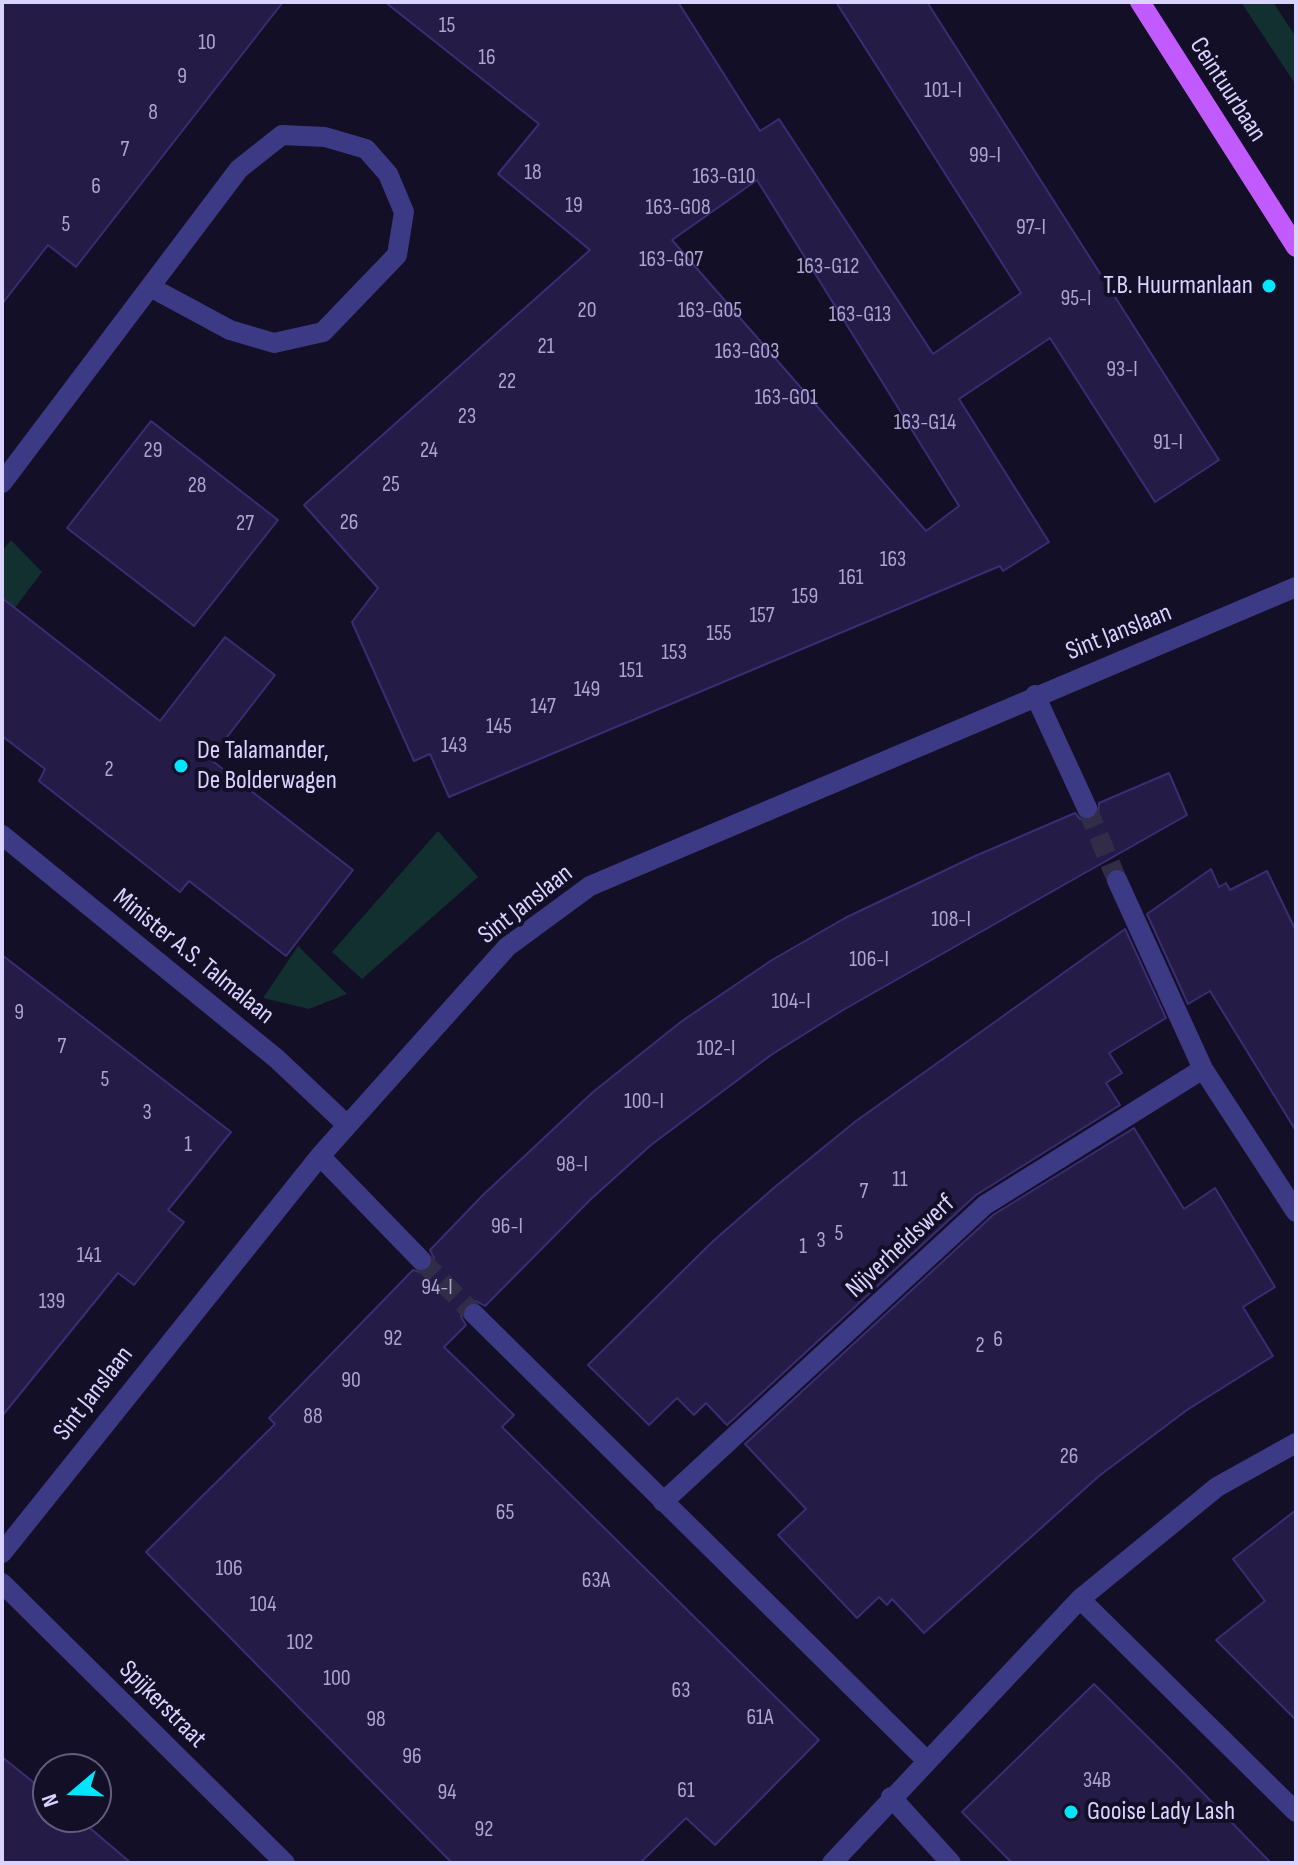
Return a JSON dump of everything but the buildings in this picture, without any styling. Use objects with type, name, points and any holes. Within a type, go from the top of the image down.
[{"type":"main road","name":"Ceintuurbaan","points":[[1140,2],[1296,247]]},
{"type":"street","points":[[2,483],[239,169],[282,135],[325,137],[366,149],[388,174],[404,212],[397,255],[323,332],[274,343],[230,330],[152,288]]},
{"type":"street","name":"Sint Janslaan","points":[[2,1553],[320,1156],[507,947],[590,886],[1296,587]]},
{"type":"street","points":[[1035,695],[1087,808]]},
{"type":"street","name":"Minister A.S. Talmalaan","points":[[2,835],[277,1059],[347,1125]]},
{"type":"street","points":[[1117,880],[1203,1069],[1296,1212]]},
{"type":"street","name":"Nijverheidswerf","points":[[663,1502],[985,1205],[1203,1069]]},
{"type":"street","points":[[320,1156],[421,1260]]},
{"type":"street","points":[[474,1314],[926,1760]]},
{"type":"street","points":[[832,1863],[1080,1599],[1217,1487],[1296,1443]]},
{"type":"street","name":"Spijkerstraat","points":[[2,1583],[285,1863]]},
{"type":"street","points":[[1080,1599],[1296,1812]]},
{"type":"street","points":[[891,1797],[951,1863]]},
{"type":"green space","points":[[1241,2],[1273,2],[1296,37],[1296,85]]},
{"type":"green space","points":[[11,540],[42,572],[2,625],[2,551]]},
{"type":"green space","points":[[438,831],[478,877],[362,979],[332,952]]},
{"type":"green space","points":[[298,946],[347,994],[309,1009],[263,998]]},
{"type":"tunnel","points":[[1087,808],[1117,880]]},
{"type":"tunnel","points":[[421,1260],[474,1314]]},
{"type":"place","name":"T.B. Huurmanlaan","points":[[1269,286]]},
{"type":"place","name":"De Talamander, De Bolderwagen","points":[[181,766]]},
{"type":"place","name":"Gooise Lady Lash","points":[[1071,1812]]}]
